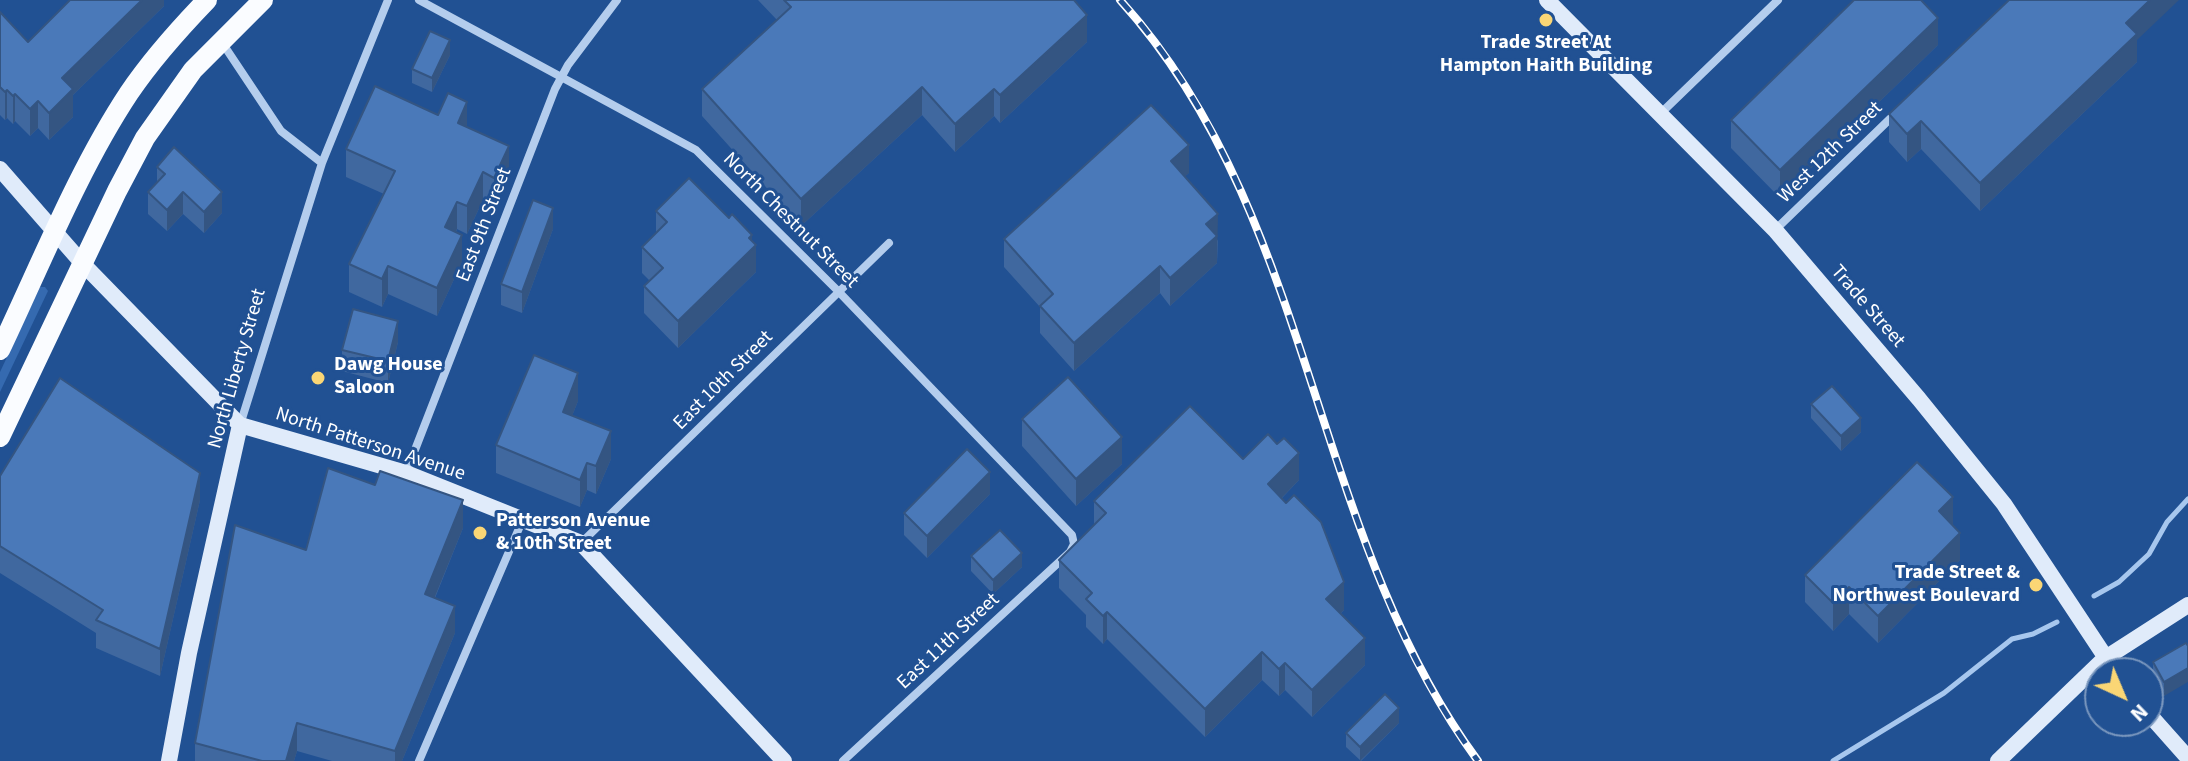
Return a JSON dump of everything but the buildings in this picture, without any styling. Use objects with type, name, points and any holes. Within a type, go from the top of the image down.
[{"type":"main road","points":[[0,350],[93,156],[129,94],[165,46],[207,0]]},
{"type":"main road","points":[[0,437],[145,138],[176,92],[221,40],[263,0]]},
{"type":"main road","name":"Trade Street","points":[[1547,0],[1775,230],[1987,482],[2103,657]]},
{"type":"main road","name":"North Patterson Avenue","points":[[0,169],[83,264],[240,425],[406,473],[581,543],[784,761]]},
{"type":"main road","name":"North Liberty Street","points":[[169,761],[189,653],[240,425]]},
{"type":"main road","points":[[2107,657],[2188,605]]},
{"type":"main road","points":[[1998,761],[2084,678]]},
{"type":"main road","points":[[2164,731],[2188,758]]},
{"type":"street","name":"North Liberty Street","points":[[240,425],[322,163],[388,0]]},
{"type":"street","name":"North Chestnut Street","points":[[419,0],[696,150],[838,291],[1072,535],[1074,544]]},
{"type":"street","name":"East 9th Street","points":[[406,473],[561,77],[617,0]]},
{"type":"street","points":[[1659,115],[1778,0]]},
{"type":"street","points":[[221,40],[281,131],[322,163]]},
{"type":"street","name":"West 12th Street","points":[[1775,230],[1900,110]]},
{"type":"street","name":"East 10th Street","points":[[581,543],[889,243]]},
{"type":"street","points":[[419,761],[523,518]]},
{"type":"street","name":"East 11th Street","points":[[843,761],[1070,552],[1074,544]]},
{"type":"shaded area","points":[[40,287],[48,291],[0,392],[0,372]]},
{"type":"waterway","points":[[2094,596],[2119,582],[2149,554],[2167,522],[2188,499]]},
{"type":"waterway","points":[[1833,761],[1944,693],[2012,639],[2033,634],[2057,622]]},
{"type":"railway","points":[[1120,0],[1184,85],[1234,177],[1274,274],[1378,576],[1422,671],[1478,761]]},
{"type":"place","name":"Trade Street At Hampton Haith Building","points":[[1546,20]]},
{"type":"place","name":"Dawg House Saloon","points":[[318,378]]},
{"type":"place","name":"Patterson Avenue & 10th Street","points":[[480,533]]},
{"type":"place","name":"Trade Street & Northwest Boulevard","points":[[2036,585]]}]
